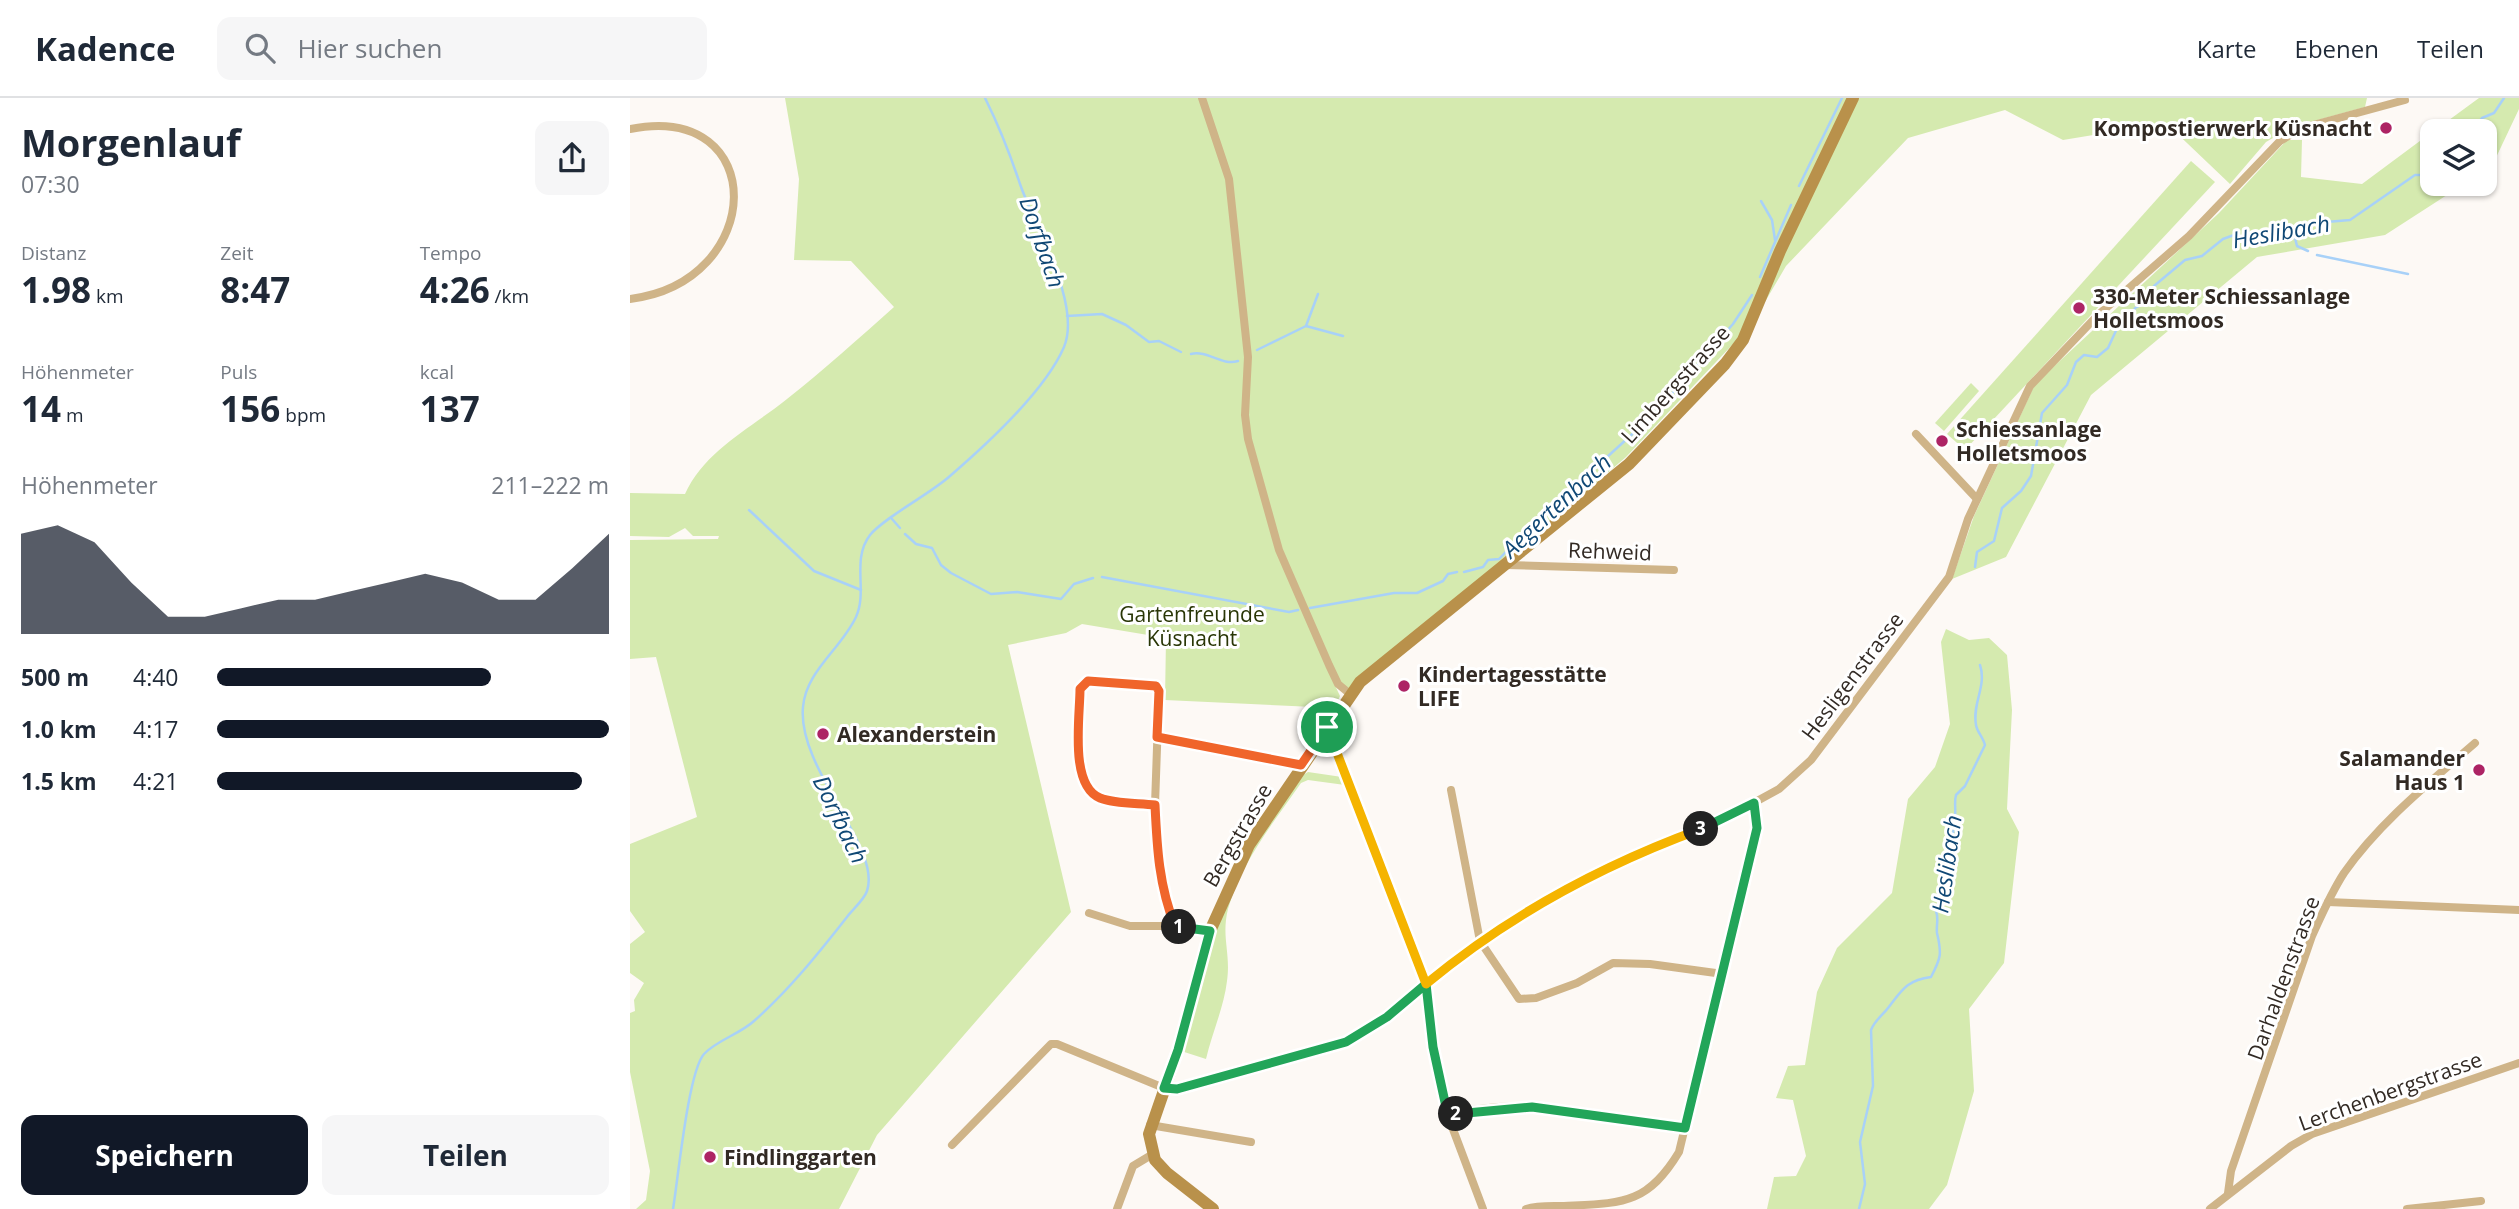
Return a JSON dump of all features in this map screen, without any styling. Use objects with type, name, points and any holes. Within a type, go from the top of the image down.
[{"type":"street","points":[[1202,98],[1229,179],[1248,357],[1245,415],[1248,439],[1279,550],[1333,673],[1350,694]]},
{"type":"street","name":"Limbergstrasse","points":[[1340,708],[1369,675],[1629,464],[1725,364],[1748,329],[1789,230],[1853,98]]},
{"type":"street","name":"Hesligenstrasse","points":[[1164,1088],[1177,1089],[1346,1042],[1387,1017],[1480,941],[1567,887],[1626,858],[1715,824],[1779,789],[1811,760],[1949,577],[1977,499],[2031,386],[2098,315],[2189,236],[2280,141],[2302,128],[2405,100]]},
{"type":"street","points":[[630,129],[649,125],[676,127],[701,136],[717,148],[728,165],[736,193],[732,220],[720,248],[700,270],[675,288],[652,296],[630,299]]},
{"type":"street","points":[[1916,434],[1977,499]]},
{"type":"street","name":"Rehweid","points":[[1503,565],[1674,570]]},
{"type":"street","points":[[1155,805],[1101,799],[1085,785],[1079,757],[1080,689],[1088,681],[1156,686],[1159,691],[1155,805],[1158,870],[1175,926]]},
{"type":"street","name":"Bergstrasse","points":[[1153,1154],[1150,1125],[1178,1050],[1210,931],[1238,864],[1340,708]]},
{"type":"street","points":[[1327,727],[1426,984],[1433,1047],[1448,1116],[1483,1209]]},
{"type":"street","points":[[1157,737],[1301,765]]},
{"type":"street","name":"Darhaldenstrasse","points":[[2228,1192],[2231,1171],[2312,936],[2328,902],[2346,871],[2408,801],[2475,743]]},
{"type":"street","points":[[1451,790],[1480,941],[1519,999],[1536,998],[1577,983],[1613,964],[1650,964],[1723,974]]},
{"type":"street","points":[[1526,1209],[1633,1198],[1663,1178],[1679,1152],[1757,828],[1754,803]]},
{"type":"street","points":[[2328,902],[2519,911]]},
{"type":"street","points":[[1089,913],[1130,926],[1175,926],[1210,931]]},
{"type":"street","points":[[952,1145],[1051,1044],[1164,1088]]},
{"type":"street","name":"Lerchenbergstrasse","points":[[2210,1209],[2228,1192],[2312,1134],[2519,1063]]},
{"type":"street","points":[[1448,1116],[1464,1111],[1532,1107],[1685,1128]]},
{"type":"street","points":[[1150,1125],[1251,1142]]},
{"type":"street","points":[[1117,1209],[1133,1166],[1153,1154],[1167,1173],[1213,1209]]},
{"type":"street","points":[[2407,1209],[2481,1201]]},
{"type":"green space","name":"Gartenfreunde Küsnacht","points":[[785,98],[2367,98],[2365,107],[2292,127],[2266,142],[2230,184],[2166,123],[2063,140],[2005,110],[1908,138],[1786,266],[1752,324],[1626,457],[1350,694],[1324,662],[1340,696],[1335,708],[1165,700],[1166,638],[1082,624],[1066,633],[1008,645],[1071,912],[877,1135],[839,1209],[636,1209],[646,1200],[650,1171],[630,1072],[630,1013],[635,1011],[634,1000],[644,983],[630,973],[630,944],[645,932],[630,911],[630,844],[697,817],[656,657],[630,659],[630,540],[718,539],[719,536],[693,536],[685,528],[669,537],[630,536],[630,493],[685,494],[694,478],[717,452],[801,388],[894,307],[851,261],[794,260],[799,179]]},
{"type":"green space","points":[[2479,98],[2519,98],[2519,109],[2497,155],[2497,119],[2450,119]]},
{"type":"green space","points":[[2287,140],[2302,140],[2301,177],[2362,184],[2420,141],[2420,196],[2445,196],[2385,235],[2257,257],[2091,395],[2006,557],[1952,579],[1974,516],[2035,384],[2219,213]]},
{"type":"green space","name":"330-Meter Schiessanlage Holletsmoos","points":[[2191,161],[2215,182],[1965,450],[1947,434]]},
{"type":"green space","points":[[1971,383],[1979,391],[1944,431],[1935,423]]},
{"type":"green space","points":[[1946,629],[1969,640],[1989,638],[2007,655],[2012,710],[2007,809],[2019,832],[2004,963],[1969,1009],[1974,1091],[1947,1185],[1929,1209],[1767,1209],[1774,1177],[1796,1176],[1806,1156],[1793,1100],[1776,1098],[1788,1066],[1805,1065],[1817,992],[1837,948],[1892,893],[1908,799],[1935,767],[1950,724],[1941,642]]},
{"type":"green space","points":[[1308,772],[1342,777],[1345,785],[1308,780],[1301,783],[1259,843],[1241,875],[1228,909],[1225,928],[1227,981],[1206,1059],[1178,1050],[1210,931],[1240,868],[1298,778]]},
{"type":"waterway","name":"Dorfbach","points":[[673,1209],[688,1103],[698,1065],[704,1054],[748,1026],[767,1009],[814,958],[867,891],[868,873],[862,852],[813,756],[805,731],[803,707],[810,682],[856,617],[861,597],[860,565],[864,545],[877,528],[941,483],[997,433],[1029,399],[1064,347],[1068,329],[1062,287],[985,98]]},
{"type":"waterway","points":[[1799,186],[1842,98]]},
{"type":"waterway","name":"Heslibach","points":[[2481,119],[2494,113],[2504,98]]},
{"type":"waterway","name":"Heslibach","points":[[1975,567],[1977,552],[1994,541],[2002,508],[2021,491],[2031,476],[2042,413],[2067,385],[2076,362],[2084,355],[2097,357],[2108,348],[2120,322],[2131,319],[2135,308],[2149,301],[2154,286],[2185,260],[2202,256],[2223,239],[2234,235],[2239,239],[2254,232],[2277,233],[2303,224],[2350,220],[2415,175],[2420,175]]},
{"type":"waterway","points":[[1761,201],[1772,220],[1775,240]]},
{"type":"waterway","points":[[1760,277],[1791,205]]},
{"type":"waterway","points":[[2286,231],[2295,238],[2297,246],[2308,251]]},
{"type":"waterway","points":[[2317,255],[2408,274]]},
{"type":"waterway","points":[[1306,326],[1318,294]]},
{"type":"waterway","name":"Aegertenbach","points":[[1654,414],[1733,324],[1752,295]]},
{"type":"waterway","points":[[1067,316],[1102,314],[1126,325],[1149,342],[1159,341],[1181,352]]},
{"type":"waterway","points":[[1257,350],[1306,326],[1343,336]]},
{"type":"waterway","points":[[1191,354],[1238,361]]},
{"type":"waterway","name":"Aegertenbach","points":[[1464,572],[1483,567],[1488,560],[1499,559],[1640,427]]},
{"type":"waterway","points":[[749,510],[814,571],[861,590]]},
{"type":"waterway","name":"Aegertenbach","points":[[892,519],[900,528]]},
{"type":"waterway","name":"Aegertenbach","points":[[905,534],[916,544],[932,548],[941,565],[951,573],[991,594],[1017,592],[1061,599],[1074,584],[1093,578]]},
{"type":"waterway","name":"Aegertenbach","points":[[1310,608],[1394,593],[1417,593],[1443,581],[1448,574],[1457,572]]},
{"type":"waterway","name":"Aegertenbach","points":[[1102,577],[1289,612],[1298,610]]},
{"type":"waterway","name":"Heslibach","points":[[1859,1209],[1865,1184],[1860,1142],[1873,1086],[1871,1030],[1901,991],[1916,981],[1931,977],[1939,960],[1936,911],[1950,852],[1955,798],[1965,786],[1985,745],[1975,717],[1982,680],[1980,665]]},
{"type":"place","name":"Kompostierwerk Küsnacht","points":[[2386,128]]},
{"type":"place","name":"330-Meter Schiessanlage Holletsmoos","points":[[2079,308]]},
{"type":"place","name":"Schiessanlage Holletsmoos","points":[[1942,441]]},
{"type":"place","name":"Kindertagesstätte LIFE","points":[[1404,686]]},
{"type":"place","name":"Alexanderstein","points":[[823,734]]},
{"type":"place","name":"Salamander Haus 1","points":[[2479,770]]},
{"type":"place","name":"Findlinggarten","points":[[710,1157]]},
{"type":"route","points":[[1327,727],[1301,765],[1157,737],[1159,691],[1149,683],[1088,681],[1080,689],[1079,757],[1085,785],[1101,799],[1155,805],[1158,870],[1175,926],[1210,931],[1178,1050],[1164,1088],[1177,1089],[1346,1042],[1387,1017],[1426,984],[1433,1047],[1448,1116],[1464,1111],[1532,1107],[1685,1128],[1757,828],[1758,817],[1754,803],[1715,824],[1654,846],[1567,887],[1480,941],[1426,984],[1415,948],[1327,727]]}]
